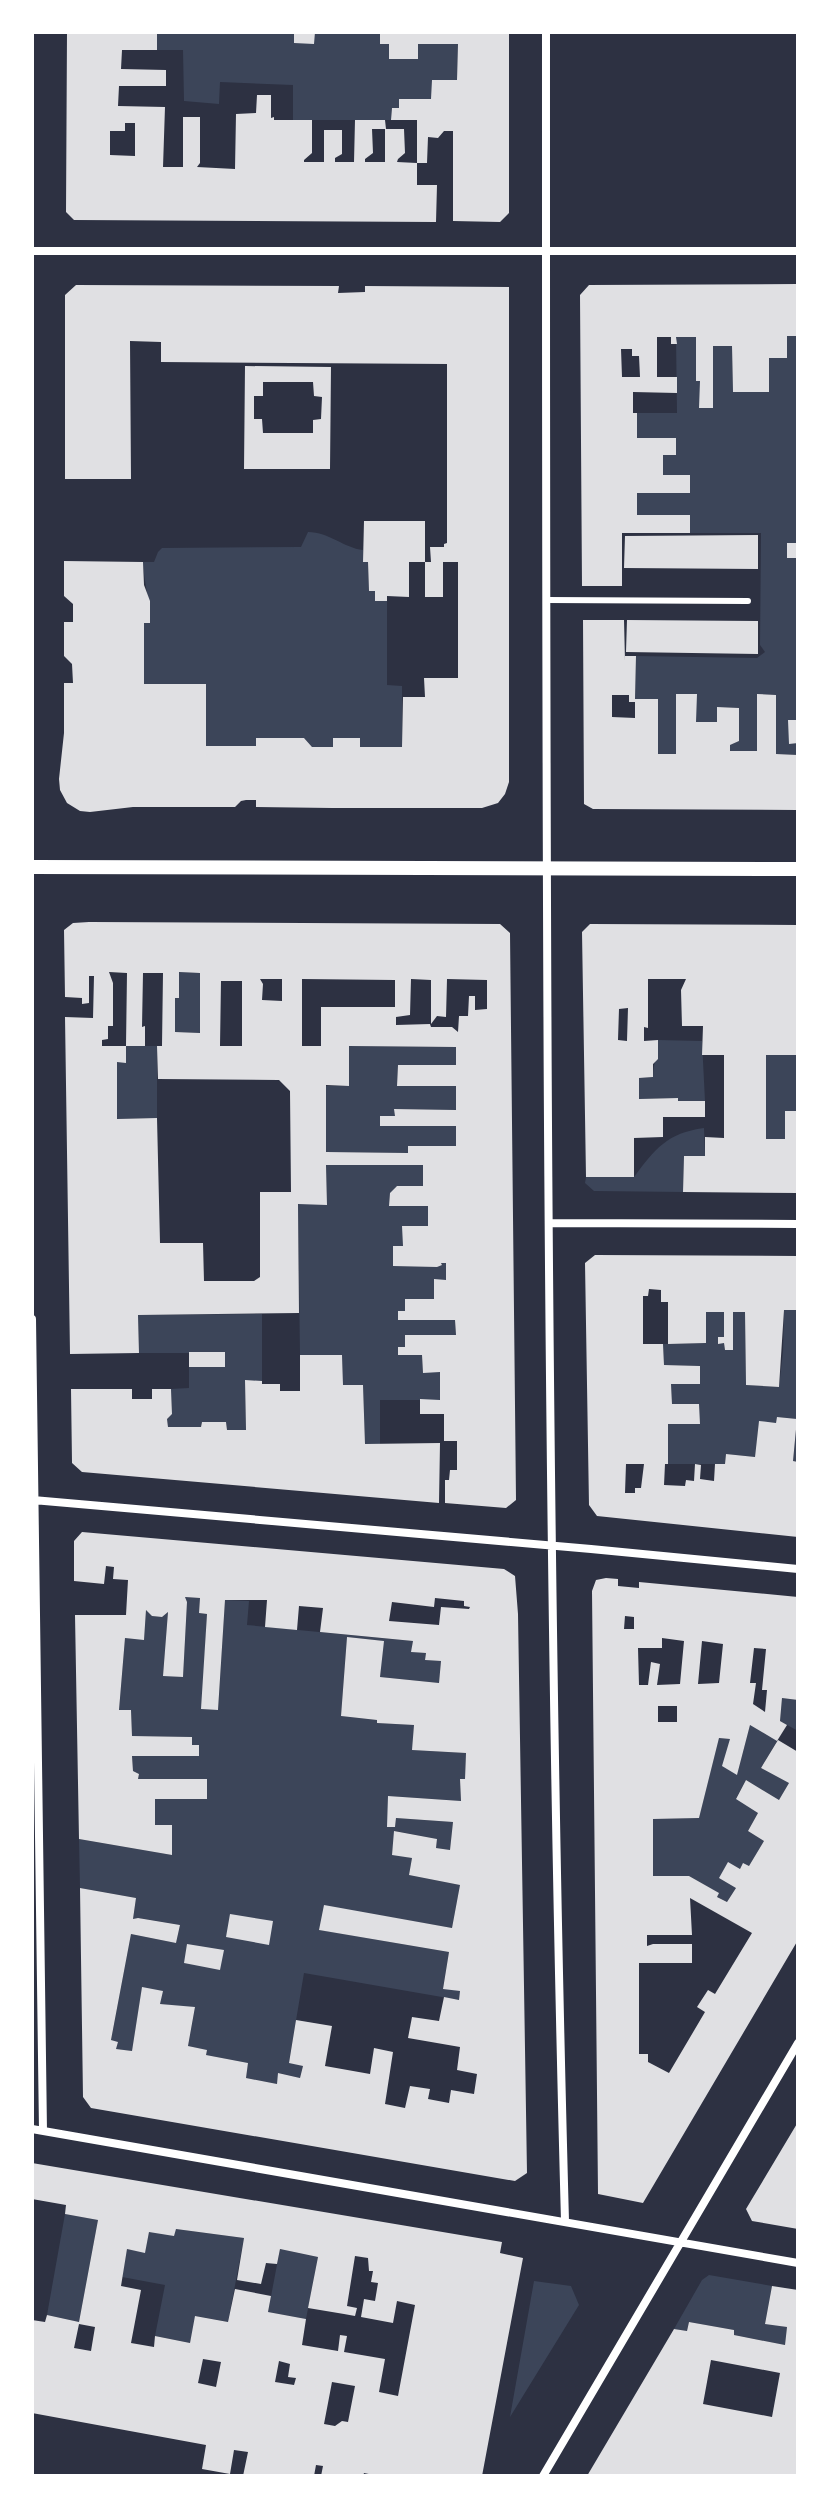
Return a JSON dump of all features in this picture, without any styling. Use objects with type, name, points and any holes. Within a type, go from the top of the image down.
[{"type":"street","points":[[546,32],[546,868],[551,1546],[565,2221]]},
{"type":"street","points":[[32,251],[798,251]]},
{"type":"street","points":[[32,867],[798,869]]},
{"type":"street","points":[[549,1223],[798,1224]]},
{"type":"street","points":[[32,1319],[43,2131]]},
{"type":"street","points":[[33,1500],[798,1569]]},
{"type":"street","points":[[543,2476],[798,2043]]},
{"type":"street","points":[[32,2129],[798,2263]]},
{"type":"lane","points":[[546,600],[748,601]]},
{"type":"shaded area","points":[[118,32],[380,32],[389,44],[389,59],[418,59],[418,44],[458,44],[457,80],[431,99],[399,99],[399,108],[392,108],[391,120],[293,120],[293,85],[220,82],[219,104],[184,101],[183,50],[157,50],[157,33]]},
{"type":"shaded area","points":[[787,336],[798,336],[798,543],[787,544],[798,558],[798,755],[776,754],[776,695],[758,694],[757,751],[730,751],[730,745],[739,741],[739,708],[717,707],[717,722],[696,722],[696,694],[676,754],[658,754],[658,699],[635,699],[636,656],[757,658],[765,652],[760,645],[761,533],[690,533],[690,515],[637,515],[637,493],[689,493],[690,476],[663,475],[663,455],[676,455],[676,438],[637,438],[637,413],[677,413],[676,337],[696,337],[696,381],[700,381],[700,408],[712,408],[713,346],[732,346],[733,392],[768,392],[769,358],[787,358]]},
{"type":"shaded area","points":[[308,532],[363,550],[363,561],[368,562],[369,591],[375,591],[375,601],[387,601],[387,685],[402,686],[402,747],[360,747],[360,738],[334,738],[333,747],[312,747],[304,738],[256,746],[206,746],[206,684],[144,684],[144,623],[150,622],[143,562],[154,562],[162,548],[301,547]]},
{"type":"shaded area","points":[[179,972],[200,973],[200,1033],[175,1032]]},
{"type":"shaded area","points":[[658,1040],[702,1041],[705,1101],[639,1099],[639,1078],[653,1077]]},
{"type":"shaded area","points":[[126,1046],[157,1046],[157,1118],[117,1119],[117,1062],[126,1062]]},
{"type":"shaded area","points":[[349,1046],[456,1047],[456,1065],[398,1065],[397,1085],[456,1086],[456,1110],[395,1109],[395,1116],[380,1116],[380,1126],[456,1126],[456,1146],[409,1146],[408,1153],[326,1152],[326,1086],[349,1086]]},
{"type":"shaded area","points":[[766,1055],[798,1055],[798,1111],[785,1139],[766,1139]]},
{"type":"shaded area","points":[[704,1128],[705,1156],[684,1156],[683,1192],[594,1191],[585,1183],[586,1177],[634,1177],[671,1138]]},
{"type":"shaded area","points":[[326,1165],[423,1165],[423,1186],[397,1186],[390,1194],[389,1205],[428,1206],[428,1226],[403,1227],[403,1246],[394,1247],[393,1265],[446,1263],[446,1280],[434,1280],[434,1299],[405,1299],[405,1311],[398,1311],[398,1319],[455,1320],[456,1335],[405,1335],[405,1347],[398,1355],[422,1355],[423,1372],[440,1372],[440,1400],[380,1400],[380,1444],[365,1444],[363,1386],[343,1385],[342,1355],[300,1355],[298,1204],[327,1204]]},
{"type":"shaded area","points":[[784,1310],[798,1310],[798,1462],[793,1461],[797,1419],[778,1417],[776,1423],[759,1422],[755,1457],[726,1454],[725,1464],[668,1464],[668,1424],[700,1424],[672,1404],[671,1384],[700,1384],[700,1366],[664,1365],[663,1344],[706,1343],[706,1312],[724,1312],[724,1337],[718,1337],[718,1343],[724,1343],[725,1350],[733,1350],[733,1312],[745,1312],[746,1385],[779,1387]]},
{"type":"shaded area","points":[[262,1314],[262,1381],[245,1381],[246,1430],[227,1430],[226,1422],[202,1422],[201,1427],[168,1427],[167,1419],[172,1414],[171,1389],[189,1388],[189,1367],[225,1367],[225,1353],[139,1353],[138,1315]]},
{"type":"shaded area","points":[[185,1597],[200,1598],[199,1613],[207,1614],[202,1709],[218,1710],[225,1600],[249,1601],[247,1625],[413,1641],[412,1652],[426,1653],[425,1660],[441,1661],[439,1683],[380,1677],[383,1641],[347,1637],[341,1716],[377,1720],[378,1723],[414,1725],[413,1750],[466,1753],[465,1779],[460,1780],[461,1801],[389,1796],[388,1827],[395,1827],[396,1818],[453,1822],[450,1850],[436,1848],[437,1839],[395,1831],[392,1854],[412,1858],[409,1875],[460,1885],[452,1928],[325,1906],[320,1930],[449,1952],[443,1988],[460,1991],[459,2000],[304,1973],[289,2062],[303,2066],[300,2078],[279,2073],[277,2084],[246,2078],[248,2063],[206,2055],[206,2050],[188,2046],[195,2008],[160,2004],[162,1991],[142,1988],[132,2051],[116,2049],[118,2042],[111,2040],[131,1934],[176,1943],[180,1925],[133,1919],[136,1898],[80,1888],[79,1839],[172,1855],[172,1826],[155,1825],[155,1799],[207,1798],[207,1779],[138,1779],[139,1774],[133,1771],[132,1756],[198,1756],[199,1745],[192,1745],[192,1737],[132,1736],[131,1710],[119,1710],[125,1638],[144,1639],[146,1610],[152,1616],[162,1617],[168,1612],[163,1675],[183,1677]]},
{"type":"shaded area","points":[[782,1698],[798,1700],[798,1731],[780,1721]]},
{"type":"shaded area","points":[[750,1725],[777,1741],[761,1768],[789,1783],[779,1800],[746,1780],[736,1798],[758,1813],[748,1831],[764,1841],[749,1866],[743,1864],[740,1869],[729,1863],[736,1888],[727,1902],[689,1876],[653,1876],[653,1819],[699,1818],[719,1738],[730,1739],[737,1775]]},
{"type":"shaded area","points":[[65,2214],[98,2220],[79,2322],[47,2315]]},
{"type":"shaded area","points":[[176,2229],[244,2238],[228,2322],[196,2316],[190,2343],[155,2336],[165,2285],[122,2277],[127,2249],[145,2252],[149,2232]]},
{"type":"shaded area","points":[[280,2249],[318,2257],[306,2319],[268,2312]]},
{"type":"shaded area","points":[[709,2275],[772,2286],[765,2323],[787,2327],[785,2345],[734,2335],[734,2330],[689,2322],[687,2331],[674,2329],[702,2280]]},
{"type":"shaded area","points":[[534,2281],[571,2286],[579,2305],[510,2417]]},
{"type":"building","points":[[67,32],[157,33],[157,50],[122,50],[121,69],[166,70],[166,86],[119,86],[118,106],[165,107],[163,167],[183,167],[183,117],[200,117],[200,163],[197,167],[235,169],[236,114],[256,113],[257,95],[271,95],[271,118],[274,117],[274,120],[312,120],[312,153],[304,162],[324,162],[324,130],[342,130],[342,154],[335,158],[335,162],[354,162],[355,120],[385,120],[386,129],[404,129],[405,153],[397,162],[417,163],[417,185],[437,185],[436,222],[74,220],[66,212]],"holes":[[[125,123],[135,123],[135,156],[110,155],[110,131],[125,131]],[[372,129],[385,129],[385,162],[365,162],[373,153]]]},
{"type":"building","points":[[294,32],[315,32],[314,44],[294,43]]},
{"type":"building","points":[[380,32],[509,32],[509,213],[500,222],[453,221],[453,131],[444,131],[438,138],[428,137],[427,163],[417,163],[417,120],[391,120],[392,108],[399,108],[399,99],[431,99],[432,80],[457,80],[458,44],[418,44],[418,59],[389,59],[389,44],[380,44]]},
{"type":"building","points":[[798,284],[798,336],[787,336],[787,358],[769,358],[769,392],[733,392],[732,346],[713,346],[713,408],[699,408],[696,337],[676,337],[677,344],[671,344],[671,337],[657,337],[657,377],[677,377],[677,393],[633,392],[637,438],[676,438],[676,455],[663,455],[663,475],[690,475],[690,493],[637,493],[637,515],[690,515],[690,533],[622,533],[622,586],[582,586],[580,295],[589,285]],"holes":[[[621,349],[632,349],[632,356],[639,356],[640,377],[622,377]]]},
{"type":"building","points":[[76,285],[339,286],[338,293],[365,292],[365,286],[509,287],[509,782],[498,803],[482,808],[332,808],[256,807],[256,800],[246,800],[235,807],[133,807],[90,812],[80,811],[67,803],[60,790],[59,779],[64,733],[64,683],[73,683],[72,664],[64,656],[64,622],[73,622],[73,604],[64,596],[64,561],[143,562],[144,585],[150,601],[150,623],[144,623],[144,684],[206,684],[206,746],[256,746],[256,738],[304,738],[312,747],[333,747],[333,738],[360,738],[360,747],[402,747],[403,697],[425,697],[424,678],[458,678],[458,562],[443,562],[443,597],[425,597],[425,562],[431,562],[430,547],[444,547],[447,543],[447,364],[161,362],[161,342],[130,341],[131,479],[65,479],[65,295]]},
{"type":"building","points":[[245,366],[331,367],[330,469],[244,469]],"holes":[[[263,382],[313,382],[314,396],[322,397],[321,419],[313,420],[313,433],[263,433],[262,419],[254,419],[254,396],[263,396]]]},
{"type":"building","points":[[364,521],[425,521],[425,562],[409,562],[409,597],[387,596],[387,601],[375,601],[375,591],[369,591],[368,562],[363,562]]},
{"type":"building","points":[[758,535],[758,569],[624,568],[625,536]]},
{"type":"building","points":[[787,543],[798,543],[798,558],[787,558]]},
{"type":"building","points":[[583,620],[624,620],[625,661],[625,656],[636,656],[635,699],[658,699],[658,754],[676,754],[676,694],[697,694],[696,722],[717,722],[717,707],[739,708],[739,741],[730,745],[730,751],[757,751],[757,694],[776,695],[776,754],[798,755],[798,810],[593,809],[584,804]],"holes":[[[612,695],[629,695],[629,702],[635,702],[635,718],[612,717]]]},
{"type":"building","points":[[627,620],[758,621],[758,654],[626,652]]},
{"type":"building","points":[[788,720],[798,720],[798,743],[789,744]]},
{"type":"building","points":[[73,923],[500,924],[510,933],[516,1500],[506,1508],[445,1503],[445,1480],[449,1480],[450,1470],[457,1470],[457,1441],[444,1441],[444,1414],[420,1414],[420,1399],[440,1400],[440,1372],[423,1373],[422,1355],[398,1355],[398,1347],[405,1347],[405,1335],[456,1335],[455,1320],[398,1320],[398,1311],[405,1311],[405,1299],[434,1299],[434,1279],[446,1280],[446,1263],[437,1267],[393,1266],[393,1246],[403,1246],[402,1226],[428,1226],[428,1206],[389,1206],[390,1193],[397,1186],[423,1186],[423,1165],[326,1165],[327,1205],[298,1204],[299,1313],[138,1315],[139,1353],[70,1354],[65,1017],[93,1018],[94,976],[89,976],[89,1003],[82,1004],[82,998],[65,997],[64,930]],"holes":[[[109,972],[127,973],[126,1046],[102,1046],[102,1040],[108,1039],[108,1026],[113,1026],[113,983]],[[179,972],[200,973],[200,1033],[175,1032],[175,998],[179,998]],[[143,973],[163,973],[162,1046],[157,1046],[158,1079],[279,1080],[290,1091],[291,1192],[260,1192],[260,1277],[254,1281],[204,1281],[203,1243],[160,1243],[157,1118],[117,1119],[117,1062],[126,1063],[126,1046],[145,1046],[145,1026],[142,1027]],[[260,979],[282,979],[282,1001],[262,1000],[263,984]],[[302,979],[395,980],[395,1007],[321,1007],[321,1046],[302,1046]],[[411,979],[431,980],[431,1024],[437,1016],[446,1017],[447,979],[487,980],[487,1009],[475,1010],[475,996],[469,996],[468,1016],[459,1016],[458,1032],[452,1027],[431,1027],[430,1024],[396,1025],[396,1017],[410,1015]],[[221,981],[242,981],[242,1046],[220,1046]],[[349,1046],[456,1047],[456,1065],[398,1065],[397,1086],[456,1086],[456,1110],[394,1109],[395,1116],[380,1116],[380,1126],[456,1126],[456,1146],[408,1146],[408,1153],[326,1152],[326,1085],[349,1086]]]},
{"type":"building","points":[[590,924],[798,925],[798,1055],[766,1055],[766,1139],[785,1139],[785,1111],[798,1111],[798,1193],[683,1192],[684,1156],[705,1156],[705,1137],[724,1138],[724,1055],[702,1055],[703,1026],[682,1026],[681,990],[686,979],[648,979],[648,1028],[644,1027],[644,1041],[658,1040],[658,1059],[653,1064],[653,1077],[639,1078],[639,1099],[705,1101],[705,1117],[663,1117],[663,1137],[634,1138],[634,1177],[586,1177],[582,932]],"holes":[[[628,1008],[627,1041],[618,1040],[619,1009]]]},
{"type":"building","points":[[595,1255],[798,1256],[798,1310],[784,1310],[779,1387],[746,1385],[745,1312],[733,1312],[733,1350],[725,1350],[724,1343],[718,1344],[718,1337],[724,1337],[724,1312],[706,1312],[706,1343],[668,1344],[668,1302],[661,1302],[661,1290],[649,1289],[648,1296],[643,1296],[643,1344],[663,1344],[664,1365],[700,1366],[700,1384],[671,1384],[672,1404],[699,1404],[700,1424],[668,1424],[668,1464],[665,1464],[664,1485],[685,1486],[686,1480],[694,1481],[695,1464],[701,1465],[700,1479],[714,1481],[715,1464],[725,1464],[726,1454],[755,1457],[759,1421],[776,1423],[777,1417],[797,1419],[793,1461],[798,1462],[798,1537],[597,1516],[589,1505],[585,1263]],"holes":[[[626,1464],[644,1464],[641,1488],[635,1488],[635,1493],[625,1493]]]},
{"type":"building","points":[[189,1352],[225,1352],[225,1367],[189,1367]]},
{"type":"building","points":[[300,1355],[342,1355],[343,1385],[363,1385],[365,1444],[440,1443],[439,1503],[82,1472],[72,1463],[71,1389],[132,1389],[132,1399],[152,1399],[152,1389],[171,1389],[172,1414],[167,1419],[168,1427],[201,1427],[202,1422],[226,1422],[227,1430],[246,1430],[245,1380],[280,1384],[280,1391],[300,1391]]},
{"type":"building","points":[[82,1532],[504,1569],[515,1576],[527,2173],[515,2181],[91,2108],[83,2097],[80,1888],[136,1898],[133,1919],[180,1925],[176,1943],[131,1934],[111,2040],[118,2042],[116,2049],[132,2051],[142,1987],[163,1991],[160,2004],[195,2007],[188,2046],[207,2050],[206,2055],[248,2063],[246,2078],[277,2084],[278,2073],[300,2078],[303,2066],[289,2063],[296,2020],[332,2026],[325,2066],[370,2074],[374,2048],[393,2052],[385,2104],[405,2108],[410,2086],[430,2089],[428,2099],[449,2103],[451,2090],[474,2094],[477,2074],[457,2070],[460,2047],[408,2038],[412,2017],[439,2021],[444,1997],[459,2000],[460,1991],[443,1989],[449,1952],[319,1930],[324,1905],[452,1928],[460,1885],[409,1875],[412,1858],[392,1855],[394,1831],[437,1839],[436,1848],[450,1850],[453,1822],[396,1818],[395,1827],[387,1827],[388,1796],[461,1801],[460,1779],[465,1779],[466,1753],[412,1750],[414,1725],[377,1723],[377,1720],[341,1716],[347,1637],[384,1641],[380,1677],[439,1683],[441,1661],[425,1660],[426,1653],[411,1652],[413,1641],[320,1632],[323,1608],[299,1606],[297,1630],[265,1627],[267,1600],[225,1600],[218,1710],[201,1709],[207,1614],[199,1613],[200,1598],[185,1597],[183,1677],[163,1676],[168,1612],[162,1617],[152,1616],[146,1610],[144,1640],[125,1638],[119,1710],[131,1710],[132,1736],[192,1737],[192,1745],[199,1745],[199,1756],[132,1756],[133,1771],[139,1774],[138,1779],[207,1779],[207,1799],[155,1799],[155,1825],[172,1825],[172,1855],[79,1839],[75,1615],[126,1615],[128,1580],[113,1579],[114,1567],[106,1566],[104,1584],[74,1581],[74,1541]],"holes":[[[435,1598],[464,1601],[464,1606],[469,1609],[441,1607],[439,1625],[389,1621],[392,1602],[434,1607]]]},
{"type":"building","points":[[618,1579],[618,1586],[639,1588],[639,1582],[798,1597],[798,1700],[782,1698],[780,1721],[787,1725],[777,1741],[750,1725],[737,1775],[722,1766],[730,1739],[719,1738],[699,1818],[653,1819],[653,1876],[689,1876],[719,1893],[717,1897],[727,1902],[736,1888],[719,1878],[728,1862],[740,1869],[743,1863],[749,1866],[764,1841],[748,1831],[758,1813],[736,1799],[746,1780],[779,1800],[789,1783],[761,1768],[778,1740],[798,1752],[798,1940],[643,2203],[598,2194],[592,1591],[596,1580]],"holes":[[[625,1616],[634,1617],[634,1629],[624,1629]],[[662,1638],[684,1641],[680,1684],[657,1685],[660,1664],[651,1662],[648,1685],[639,1685],[638,1648],[662,1648]],[[702,1641],[723,1644],[719,1683],[698,1684]],[[754,1648],[766,1649],[762,1690],[767,1690],[765,1712],[753,1704],[756,1683],[750,1683]],[[658,1706],[677,1706],[677,1722],[658,1722]],[[690,1898],[752,1933],[715,1994],[708,1990],[697,2007],[705,2012],[669,2073],[648,2062],[648,2054],[639,2054],[639,1963],[692,1963],[692,1944],[647,1946],[647,1935],[692,1935]]]},
{"type":"building","points":[[230,1914],[273,1921],[269,1945],[226,1937]]},
{"type":"building","points":[[187,1944],[224,1950],[220,1970],[184,1963]]},
{"type":"building","points":[[798,2122],[798,2229],[752,2221],[746,2209]]},
{"type":"building","points":[[32,2163],[502,2242],[500,2253],[523,2258],[482,2476],[378,2476],[364,2473],[363,2476],[321,2476],[323,2466],[316,2465],[314,2476],[243,2476],[248,2452],[234,2450],[230,2474],[202,2469],[206,2445],[32,2413],[32,2320],[45,2322],[47,2315],[79,2322],[98,2220],[65,2214],[66,2205],[32,2199]],"holes":[[[176,2229],[244,2238],[237,2280],[261,2284],[266,2263],[277,2264],[280,2249],[318,2257],[308,2308],[355,2316],[357,2308],[347,2306],[355,2256],[368,2258],[369,2271],[373,2271],[371,2282],[378,2283],[375,2301],[364,2299],[361,2317],[393,2323],[397,2301],[415,2305],[398,2396],[379,2392],[385,2359],[344,2352],[347,2336],[340,2335],[338,2351],[302,2345],[306,2319],[268,2312],[271,2296],[235,2289],[228,2322],[195,2316],[190,2343],[155,2336],[154,2347],[131,2343],[141,2290],[121,2286],[127,2249],[145,2253],[149,2232],[174,2236]],[[79,2324],[95,2327],[91,2351],[74,2348]],[[203,2359],[221,2362],[216,2387],[198,2383]],[[279,2361],[290,2364],[288,2377],[296,2378],[294,2385],[275,2382]],[[332,2382],[355,2386],[348,2422],[342,2421],[335,2426],[324,2424]]]},
{"type":"building","points":[[772,2286],[798,2290],[798,2476],[587,2476],[674,2329],[687,2331],[689,2322],[734,2330],[734,2335],[785,2345],[787,2327],[765,2324]],"holes":[[[711,2360],[780,2373],[772,2417],[703,2404]]]}]
